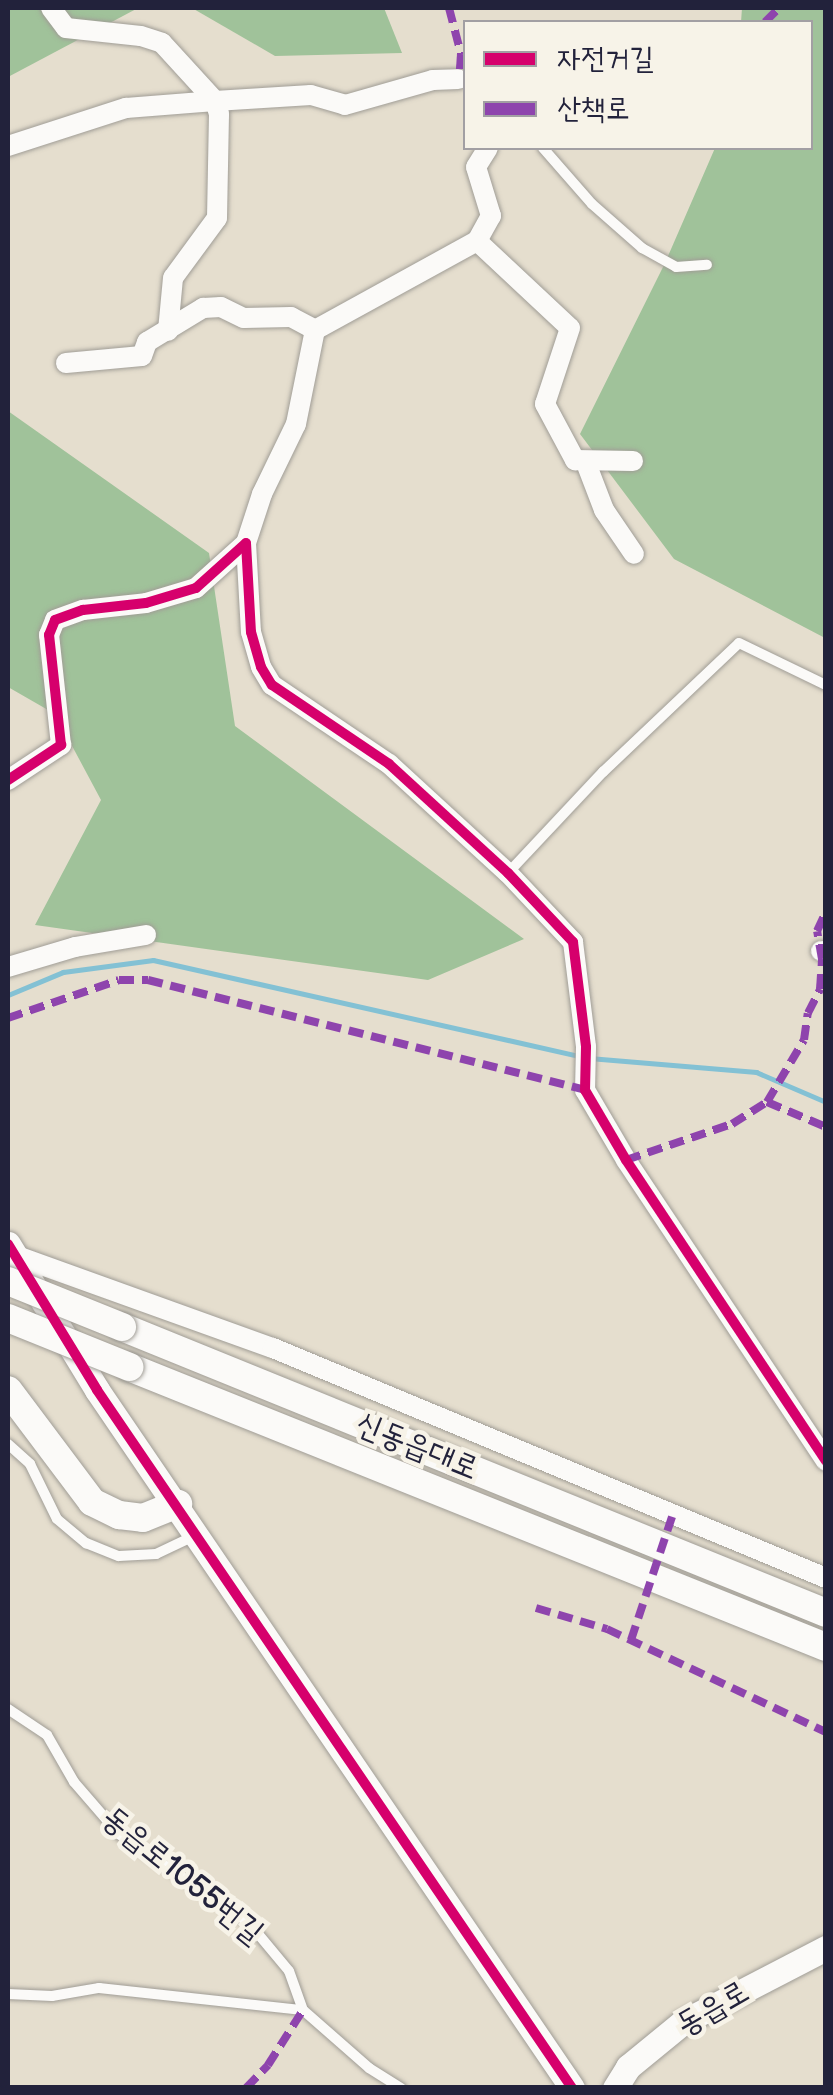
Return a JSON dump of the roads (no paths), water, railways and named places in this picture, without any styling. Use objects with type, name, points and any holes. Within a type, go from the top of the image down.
[{"type":"main road","name":"신동읍대로","points":[[9,1257],[122,1328],[826,1613]]},
{"type":"main road","name":"신동읍대로","points":[[8,1318],[826,1647]]},
{"type":"main road","points":[[8,1390],[92,1502],[119,1515],[143,1518],[178,1504]]},
{"type":"street","points":[[51,8],[66,28],[141,36],[162,44],[215,101],[219,114],[217,218],[173,278],[168,331]]},
{"type":"street","points":[[8,146],[126,108],[311,94],[344,105],[433,80],[463,81]]},
{"type":"street","points":[[487,150],[476,166],[490,216],[477,241],[315,330],[296,424],[262,494],[246,543],[251,632],[260,667],[272,685],[388,764],[508,874],[574,942],[586,1047],[586,1090],[626,1160],[826,1461]]},
{"type":"street","points":[[477,241],[570,328],[545,404],[575,460],[632,461]]},
{"type":"street","points":[[66,363],[142,356],[148,342],[203,308],[221,307],[244,318],[291,317],[315,330]]},
{"type":"street","points":[[586,463],[604,510],[634,554]]},
{"type":"street","points":[[8,780],[61,745],[49,635],[55,620],[84,610],[146,604],[196,588],[246,543]]},
{"type":"street","points":[[8,968],[75,947],[146,935]]},
{"type":"street","points":[[9,1257],[572,2088]]},
{"type":"street","points":[[9,1257],[273,1348],[826,1578]]},
{"type":"street","name":"동읍로","points":[[615,2088],[628,2067],[684,2022],[826,1948]]},
{"type":"lane","points":[[545,150],[592,204],[642,248],[676,267],[707,265]]},
{"type":"lane","points":[[508,874],[603,772],[739,643],[826,685]]},
{"type":"lane","points":[[8,1444],[30,1464],[58,1519],[86,1544],[118,1556],[156,1554],[197,1534]]},
{"type":"lane","name":"동읍로1055번길","points":[[8,1709],[47,1735],[74,1782],[119,1834],[250,1923],[289,1971],[303,2010],[370,2068],[401,2088]]},
{"type":"lane","points":[[8,1994],[52,1996],[98,1988],[303,2010]]},
{"type":"waterway","points":[[8,995],[63,972],[153,960],[579,1056]]},
{"type":"waterway","points":[[589,1058],[756,1072],[826,1102]]}]
